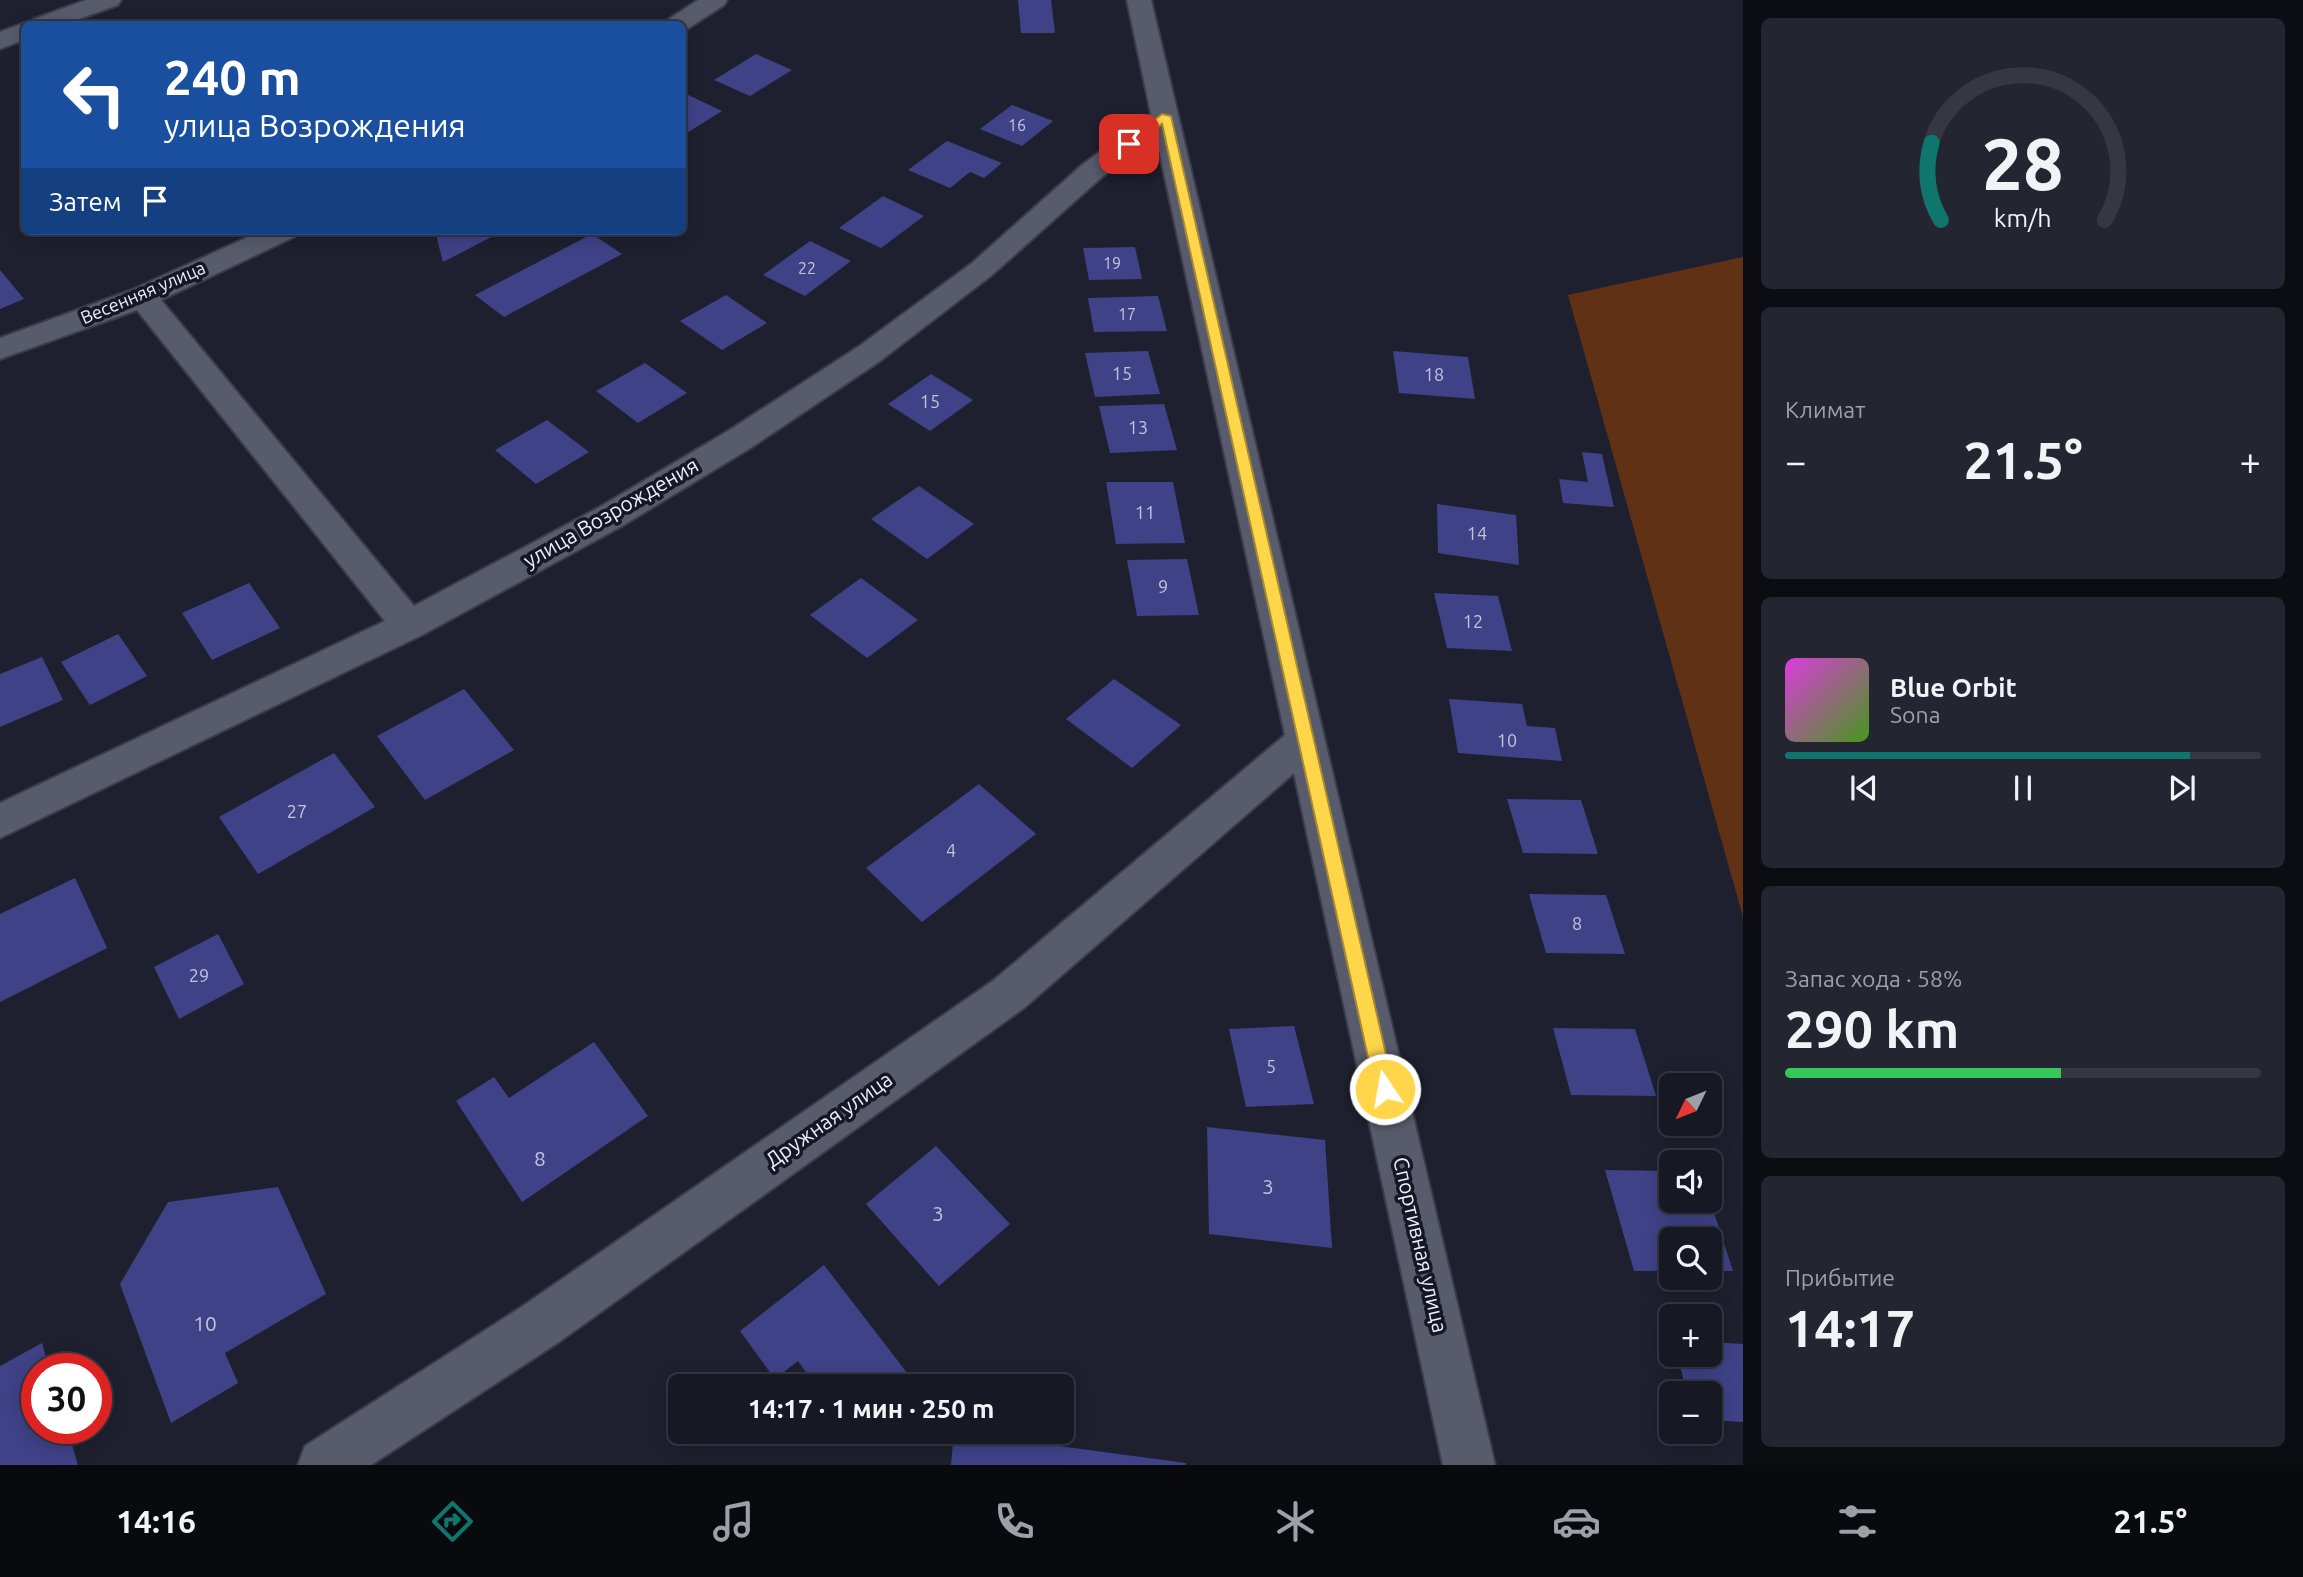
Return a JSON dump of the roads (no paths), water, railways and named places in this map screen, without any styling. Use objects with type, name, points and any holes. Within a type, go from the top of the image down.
[{"type":"street","points":[[51,21],[109,0]]},
{"type":"street","points":[[683,21],[715,0]]},
{"type":"street","name":"Спортивная улица","points":[[1139,0],[1469,1465]]},
{"type":"street","points":[[0,41],[21,33]]},
{"type":"street","name":"улица Возрождения","points":[[0,821],[409,625],[610,517],[740,439],[869,354],[982,270],[1092,171],[1166,116]]},
{"type":"street","name":"Весенняя улица","points":[[0,349],[143,297],[275,235]]},
{"type":"street","points":[[143,297],[409,625]]},
{"type":"street","name":"Дружная улица","points":[[324,1465],[541,1324],[1009,993],[1307,739]]}]
